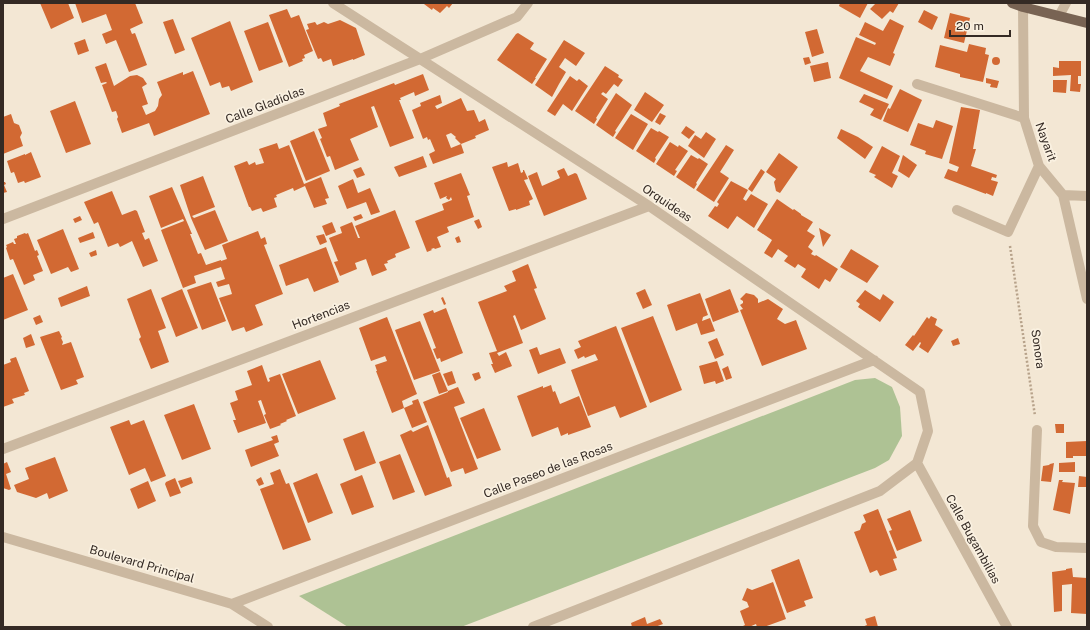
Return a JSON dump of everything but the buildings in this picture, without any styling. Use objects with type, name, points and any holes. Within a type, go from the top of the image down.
[{"type":"main road","points":[[1012,3],[1087,22]]},
{"type":"street","name":"Orquideas","points":[[333,3],[649,206],[920,392],[928,431],[916,463]]},
{"type":"street","name":"Calle Gladiolas","points":[[3,219],[420,59],[517,17],[528,3]]},
{"type":"street","points":[[1059,16],[1066,3]]},
{"type":"street","name":"Nayarit","points":[[1023,7],[1024,118],[1039,166],[1064,195],[1087,299]]},
{"type":"street","points":[[917,84],[1024,118]]},
{"type":"street","points":[[957,210],[1008,232],[1039,166]]},
{"type":"street","points":[[1064,195],[1087,196]]},
{"type":"street","name":"Hortencias","points":[[3,449],[649,206]]},
{"type":"street","name":"Calle Paseo de las Rosas","points":[[232,604],[874,360]]},
{"type":"street","points":[[1037,430],[1033,526],[1041,542],[1056,547],[1087,548]]},
{"type":"street","points":[[533,627],[880,491],[916,463]]},
{"type":"street","name":"Calle Bugambilias","points":[[916,463],[1008,627]]},
{"type":"street","name":"Boulevard Principal","points":[[3,537],[232,604],[268,627]]},
{"type":"path","name":"Sonora","points":[[1008,232],[1037,430]]},
{"type":"green space","points":[[875,378],[892,387],[900,407],[902,436],[889,460],[875,468],[461,627],[348,627],[299,596],[855,380]]}]
